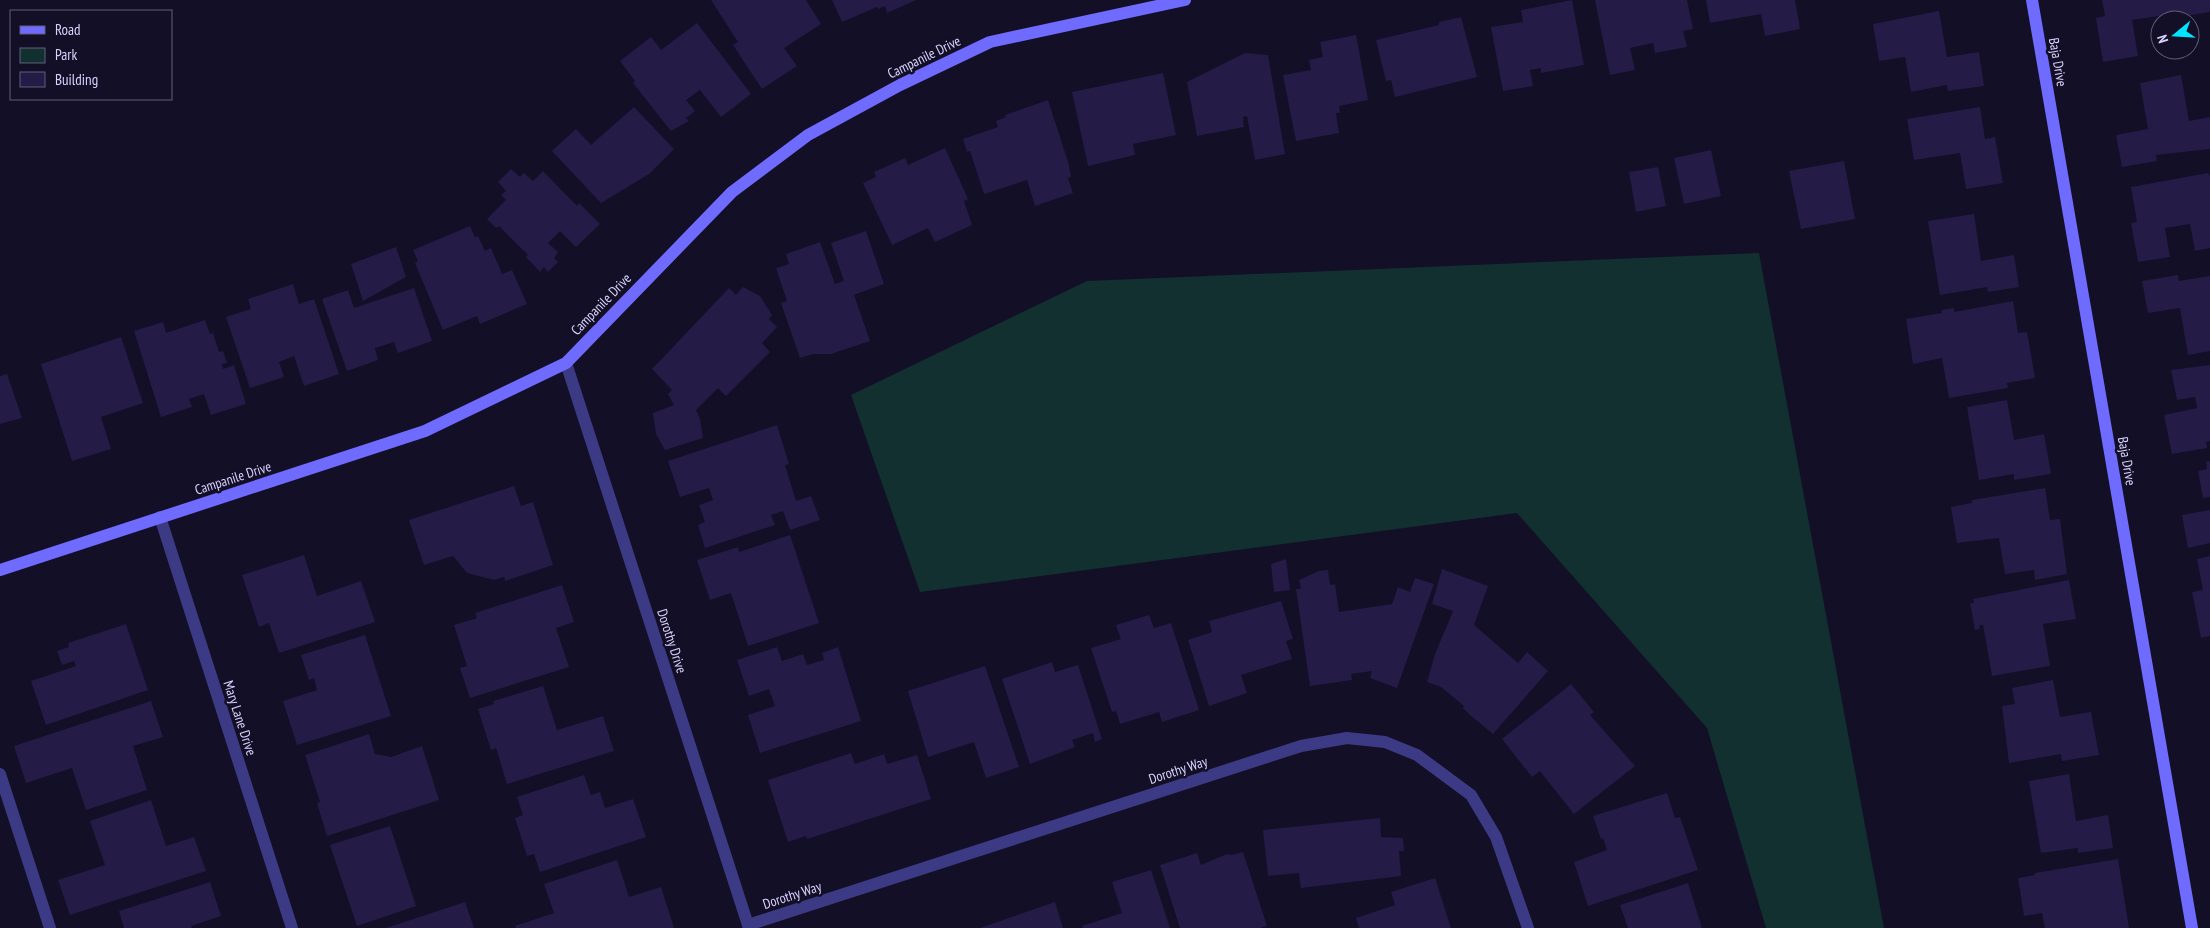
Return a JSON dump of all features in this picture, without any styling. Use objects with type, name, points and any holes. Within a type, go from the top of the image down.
[{"type":"street","name":"Campanile Drive","points":[[0,570],[425,431],[566,363],[732,192],[808,135],[900,84],[990,42],[1185,0]]},
{"type":"street","name":"Baja Drive","points":[[2032,0],[2192,928]]},
{"type":"street","name":"Dorothy Drive","points":[[566,363],[749,927]]},
{"type":"street","name":"Mary Lane Drive","points":[[160,517],[292,928]]},
{"type":"street","name":"Dorothy Way","points":[[749,927],[1301,746],[1347,738],[1385,742],[1417,755],[1471,795],[1496,837],[1528,928]]},
{"type":"street","points":[[0,774],[50,928]]},
{"type":"green space","points":[[1759,253],[1884,928],[1766,928],[1707,728],[1517,513],[920,592],[851,395],[1087,281]]},
{"type":"building","points":[[711,0],[806,0],[821,24],[784,48],[797,66],[762,89],[733,45],[738,42]]},
{"type":"building","points":[[832,0],[916,0],[887,13],[885,6],[878,9],[877,7],[842,22]]},
{"type":"building","points":[[1572,0],[1584,65],[1541,73],[1541,68],[1530,70],[1533,86],[1503,91],[1491,27],[1523,22],[1521,10]]},
{"type":"building","points":[[1595,0],[1687,0],[1693,29],[1683,31],[1687,47],[1655,53],[1653,43],[1630,48],[1635,70],[1610,75]]},
{"type":"building","points":[[1706,0],[1795,0],[1800,29],[1765,36],[1761,14],[1710,23]]},
{"type":"building","points":[[2102,0],[2210,0],[2210,12],[2200,14],[2200,10],[2150,10],[2150,17],[2132,20],[2138,56],[2103,62],[2096,18],[2105,16]]},
{"type":"building","points":[[1939,11],[1947,57],[1979,52],[1984,86],[1948,91],[1947,85],[1911,92],[1905,57],[1879,61],[1873,24]]},
{"type":"building","points":[[1461,17],[1477,77],[1395,97],[1391,80],[1386,81],[1376,40],[1439,25],[1439,22]]},
{"type":"building","points":[[697,23],[751,94],[721,117],[700,90],[686,100],[695,111],[686,118],[689,121],[671,131],[633,83],[635,81],[620,61],[651,37],[661,50]]},
{"type":"building","points":[[1356,35],[1368,100],[1339,106],[1340,113],[1336,113],[1339,133],[1296,141],[1283,75],[1311,70],[1309,60],[1323,57],[1320,42]]},
{"type":"building","points":[[1245,53],[1268,55],[1285,154],[1255,160],[1247,116],[1243,117],[1244,127],[1197,136],[1187,82]]},
{"type":"building","points":[[1163,73],[1176,135],[1133,144],[1135,155],[1088,166],[1072,92]]},
{"type":"building","points":[[2181,75],[2189,121],[2210,117],[2210,149],[2156,155],[2157,161],[2122,167],[2116,135],[2148,129],[2140,83]]},
{"type":"building","points":[[1048,100],[1069,165],[1071,177],[1068,178],[1073,193],[1035,206],[1027,180],[984,194],[970,151],[967,152],[963,139],[998,127],[996,121],[1006,117],[1005,115]]},
{"type":"building","points":[[634,107],[674,149],[649,174],[601,203],[552,151],[576,129],[591,145]]},
{"type":"building","points":[[1980,107],[1985,139],[1995,137],[2003,183],[1966,189],[1960,153],[1914,160],[1907,119]]},
{"type":"building","points":[[945,148],[968,199],[964,201],[972,225],[935,242],[928,228],[892,245],[863,183],[876,177],[874,172],[905,158],[908,165]]},
{"type":"building","points":[[1711,150],[1721,196],[1684,204],[1674,158]]},
{"type":"building","points":[[1844,161],[1855,219],[1801,229],[1789,171]]},
{"type":"building","points":[[1658,167],[1666,206],[1636,212],[1629,172]]},
{"type":"building","points":[[511,169],[520,177],[524,173],[533,181],[543,171],[577,206],[579,203],[600,224],[576,247],[560,231],[548,243],[558,252],[554,258],[558,262],[548,272],[544,267],[540,272],[526,257],[528,255],[499,226],[496,228],[487,219],[506,200],[501,195],[506,191],[498,182]]},
{"type":"building","points":[[2208,173],[2210,176],[2210,248],[2195,251],[2190,224],[2165,228],[2170,257],[2138,262],[2131,223],[2137,222],[2131,187]]},
{"type":"building","points":[[1974,214],[1981,261],[2014,255],[2019,287],[1988,292],[1987,287],[1940,295],[1928,221]]},
{"type":"building","points":[[470,226],[475,237],[478,236],[485,251],[491,248],[502,274],[512,270],[527,304],[480,324],[477,316],[443,330],[415,263],[418,261],[413,250]]},
{"type":"building","points":[[866,231],[884,284],[854,295],[870,341],[831,354],[813,354],[800,358],[781,303],[787,301],[776,268],[789,264],[786,254],[820,242],[835,284],[844,281],[831,243]]},
{"type":"building","points":[[396,247],[406,277],[363,301],[351,264]]},
{"type":"building","points":[[2178,275],[2179,281],[2210,276],[2210,351],[2188,355],[2180,308],[2148,313],[2142,281]]},
{"type":"building","points":[[293,284],[299,304],[314,299],[339,374],[304,386],[294,356],[279,362],[284,377],[250,388],[226,317],[251,309],[248,299]]},
{"type":"building","points":[[743,287],[760,296],[772,315],[769,319],[777,327],[762,343],[770,352],[726,396],[718,388],[696,410],[700,419],[703,438],[665,450],[656,434],[653,413],[674,405],[668,394],[672,390],[652,369],[729,288],[736,295]]},
{"type":"building","points":[[414,288],[432,341],[398,353],[394,342],[375,348],[378,360],[347,371],[322,299],[348,290],[354,308]]},
{"type":"building","points":[[2013,301],[2018,333],[2027,332],[2035,378],[2007,383],[2008,388],[1949,398],[1942,358],[1913,364],[1906,319],[1942,313],[1941,310],[1954,308],[1954,312]]},
{"type":"building","points":[[205,320],[210,334],[213,333],[219,352],[223,351],[227,363],[222,364],[223,369],[234,365],[246,404],[211,415],[204,394],[189,399],[192,407],[161,417],[134,331],[163,322],[166,333]]},
{"type":"building","points":[[121,337],[143,403],[101,417],[111,449],[72,461],[41,364]]},
{"type":"building","points":[[2210,365],[2210,441],[2206,442],[2207,448],[2172,454],[2164,415],[2197,408],[2195,397],[2177,400],[2171,370]]},
{"type":"building","points":[[7,374],[22,418],[0,424],[0,376]]},
{"type":"building","points":[[2007,400],[2014,440],[2044,434],[2051,474],[2014,480],[2014,474],[1979,480],[1967,407]]},
{"type":"building","points":[[777,425],[789,464],[785,465],[796,501],[811,496],[820,520],[790,530],[783,511],[771,515],[775,525],[705,548],[698,525],[705,522],[699,505],[713,500],[709,488],[680,497],[668,461]]},
{"type":"building","points":[[2210,461],[2210,497],[2203,498],[2198,471],[2207,469],[2206,462]]},
{"type":"building","points":[[514,486],[521,506],[533,502],[553,565],[505,581],[504,577],[494,580],[467,573],[453,556],[424,565],[409,520]]},
{"type":"building","points":[[2045,488],[2050,520],[2060,519],[2067,574],[2035,580],[2034,570],[2005,574],[1999,538],[1957,543],[1951,507],[1972,503],[1972,500]]},
{"type":"building","points":[[2210,510],[2210,543],[2188,548],[2182,515]]},
{"type":"building","points":[[790,535],[819,623],[748,646],[731,593],[710,600],[697,560],[738,547],[739,552]]},
{"type":"building","points":[[304,555],[317,596],[361,581],[375,622],[279,653],[269,623],[259,627],[242,575]]},
{"type":"building","points":[[2210,556],[2210,636],[2201,638],[2192,592],[2203,590],[2197,559]]},
{"type":"building","points":[[1286,559],[1290,590],[1274,592],[1271,564]]},
{"type":"building","points":[[1442,569],[1488,586],[1474,625],[1518,663],[1527,652],[1548,671],[1493,734],[1441,687],[1427,682],[1435,654],[1453,611],[1432,604]]},
{"type":"building","points":[[1328,570],[1330,585],[1335,584],[1339,612],[1392,604],[1398,587],[1410,592],[1415,578],[1434,584],[1397,688],[1370,678],[1372,671],[1351,674],[1352,680],[1310,686],[1296,589],[1301,589],[1299,580],[1319,571]]},
{"type":"building","points":[[2069,580],[2076,619],[2043,624],[2050,666],[1992,676],[1983,625],[1979,625],[1980,629],[1975,630],[1970,603],[1974,603],[1973,599]]},
{"type":"building","points":[[562,585],[574,622],[556,628],[569,667],[470,698],[460,668],[467,666],[454,625],[477,618],[475,613]]},
{"type":"building","points":[[1281,601],[1293,639],[1286,641],[1292,659],[1241,675],[1247,693],[1209,706],[1188,640],[1212,632],[1209,621]]},
{"type":"building","points":[[1149,615],[1154,628],[1171,623],[1199,710],[1162,722],[1159,712],[1120,724],[1116,711],[1112,712],[1091,648],[1121,639],[1116,625]]},
{"type":"building","points":[[126,624],[148,690],[46,725],[31,681],[76,666],[74,661],[62,665],[57,651],[69,647],[68,643]]},
{"type":"building","points":[[365,635],[391,716],[297,745],[283,701],[317,690],[314,678],[309,680],[301,655]]},
{"type":"building","points":[[777,647],[782,661],[803,654],[807,665],[824,660],[822,653],[838,647],[861,721],[760,753],[748,715],[775,706],[769,689],[749,696],[737,660]]},
{"type":"building","points":[[1052,662],[1055,672],[1078,665],[1102,739],[1095,742],[1093,733],[1072,740],[1075,747],[1030,764],[1002,679]]},
{"type":"building","points":[[985,666],[1019,767],[986,778],[974,742],[928,757],[908,691]]},
{"type":"building","points":[[2053,680],[2060,717],[2091,712],[2099,755],[2062,761],[2061,754],[2009,763],[2002,706],[2015,704],[2012,688]]},
{"type":"building","points":[[1571,684],[1594,712],[1590,715],[1635,766],[1574,814],[1540,771],[1532,777],[1502,739]]},
{"type":"building","points":[[543,686],[557,730],[603,716],[614,751],[507,784],[496,748],[491,750],[478,709],[494,704],[493,701]]},
{"type":"building","points":[[151,701],[163,737],[133,746],[147,790],[86,810],[72,768],[26,783],[14,746]]},
{"type":"building","points":[[369,734],[375,754],[391,757],[422,746],[439,800],[327,836],[317,803],[320,802],[305,755]]},
{"type":"building","points":[[851,753],[855,764],[884,754],[887,764],[917,755],[931,799],[807,839],[806,836],[788,842],[768,780]]},
{"type":"building","points":[[2069,774],[2076,821],[2108,815],[2113,848],[2078,853],[2078,848],[2041,853],[2029,781]]},
{"type":"building","points":[[584,775],[591,795],[600,792],[605,808],[633,799],[646,837],[540,872],[534,854],[527,856],[515,818],[523,815],[517,797]]},
{"type":"building","points":[[1667,793],[1675,818],[1680,817],[1698,870],[1588,906],[1574,862],[1607,850],[1593,816]]},
{"type":"building","points":[[151,800],[166,846],[194,837],[206,871],[70,915],[58,880],[105,865],[90,821]]},
{"type":"building","points":[[1380,818],[1381,837],[1403,838],[1404,851],[1399,851],[1401,876],[1301,888],[1299,873],[1268,876],[1263,830]]},
{"type":"building","points":[[390,826],[416,906],[357,926],[330,845]]},
{"type":"building","points":[[1243,852],[1267,926],[1260,928],[1180,928],[1160,865],[1197,853],[1201,865],[1227,854],[1232,855]]},
{"type":"building","points":[[2118,859],[2129,928],[2045,928],[2042,913],[2024,916],[2018,878],[2035,875],[2035,873]]},
{"type":"building","points":[[617,860],[629,897],[661,887],[674,928],[516,928],[515,926],[554,913],[544,884]]},
{"type":"building","points":[[1151,870],[1170,928],[1083,928],[1082,926],[1122,913],[1112,882]]},
{"type":"building","points":[[1435,878],[1451,928],[1359,928],[1356,918],[1395,905],[1391,892]]},
{"type":"building","points":[[210,882],[221,916],[191,926],[192,928],[124,928],[119,911]]},
{"type":"building","points":[[1688,883],[1702,928],[1628,928],[1620,905]]},
{"type":"building","points":[[465,902],[474,928],[386,928]]},
{"type":"building","points":[[1055,902],[1063,928],[980,928]]}]
